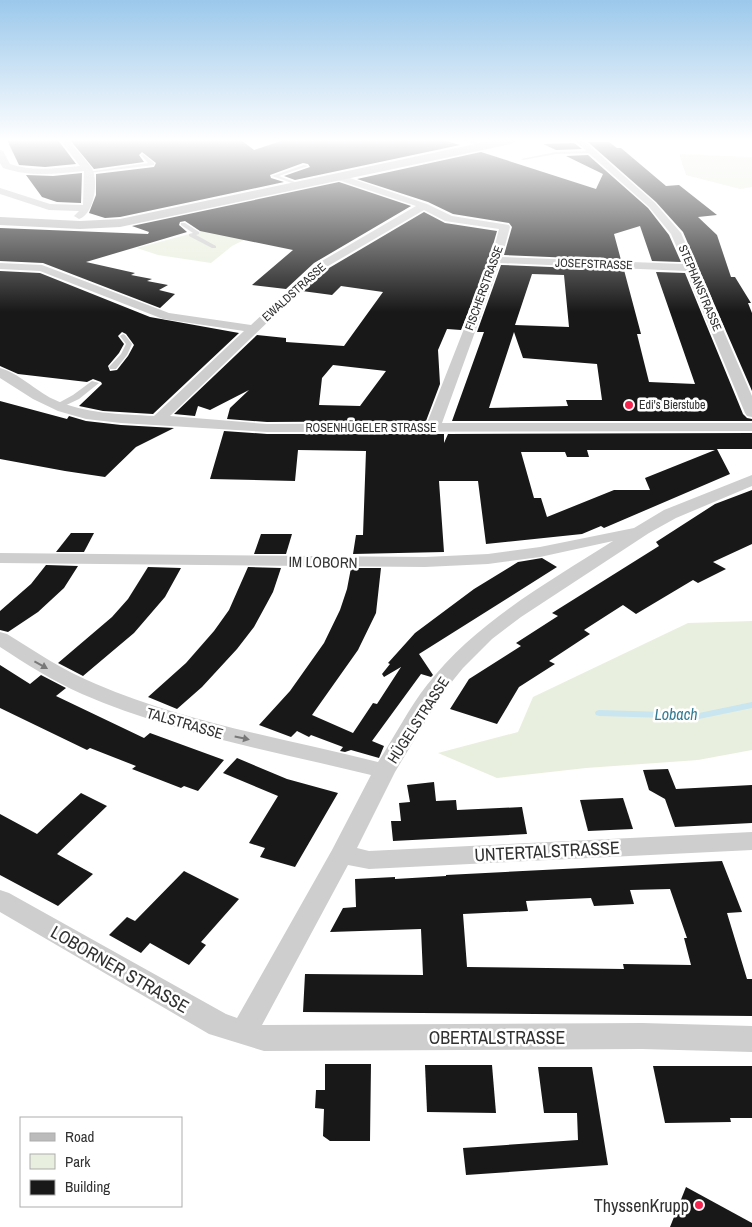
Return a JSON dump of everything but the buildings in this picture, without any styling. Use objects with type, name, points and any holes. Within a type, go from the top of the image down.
[{"type":"main road","points":[[4,218],[108,223],[146,219],[241,197]]},
{"type":"main road","points":[[4,218],[61,220],[83,212],[164,215]]},
{"type":"street","points":[[21,197],[49,207],[83,212],[89,202],[89,197]]},
{"type":"street","points":[[398,197],[424,206]]},
{"type":"street","name":"STEPHANSTRASSE","points":[[643,197],[676,232],[752,413]]},
{"type":"street","name":"FISCHERSTRASSE","points":[[424,206],[449,218],[505,228],[496,260],[433,428]]},
{"type":"street","name":"EWALDSTRASSE","points":[[158,420],[319,267],[424,206]]},
{"type":"street","name":"JOSEFSTRASSE","points":[[496,260],[692,268]]},
{"type":"street","points":[[0,266],[34,266],[167,316],[253,329]]},
{"type":"street","points":[[9,278],[18,278],[48,270]]},
{"type":"street","name":"ROSENHÜGELER STRASSE","points":[[0,372],[57,406],[96,415],[267,428],[752,427]]},
{"type":"street","name":"HÜGELSTRASSE","points":[[243,1033],[342,854],[384,770],[434,690],[456,664],[485,634],[514,613],[643,530],[670,514],[752,480]]},
{"type":"street","name":"IM LOBORN","points":[[0,558],[368,562],[488,559],[540,552],[643,530]]},
{"type":"street","name":"TALSTRASSE","points":[[0,638],[16,650],[60,675],[124,704],[230,736],[338,758],[384,770]]},
{"type":"street","name":"UNTERTALSTRASSE","points":[[342,854],[368,860],[752,841]]},
{"type":"street","name":"LOBORNER STRASSE","points":[[0,900],[189,1009],[219,1025],[243,1033]]},
{"type":"street","name":"OBERTALSTRASSE","points":[[243,1033],[264,1038],[642,1036],[752,1039]]},
{"type":"lane","points":[[183,224],[197,234],[191,235],[214,247]]},
{"type":"lane","points":[[113,367],[124,355],[129,344],[123,336]]},
{"type":"lane","points":[[57,406],[76,397],[95,383]]},
{"type":"green space","points":[[212,228],[244,240],[232,246],[211,263],[158,255],[137,248]]},
{"type":"green space","points":[[752,621],[752,750],[698,760],[586,768],[497,778],[438,753],[518,732],[533,697],[688,623]]},
{"type":"waterway","name":"Lobach","points":[[599,713],[699,716],[752,705]]},
{"type":"place","name":"Edi's Bierstube","points":[[629,405]]},
{"type":"place","name":"ThyssenKrupp","points":[[699,1205]]}]
